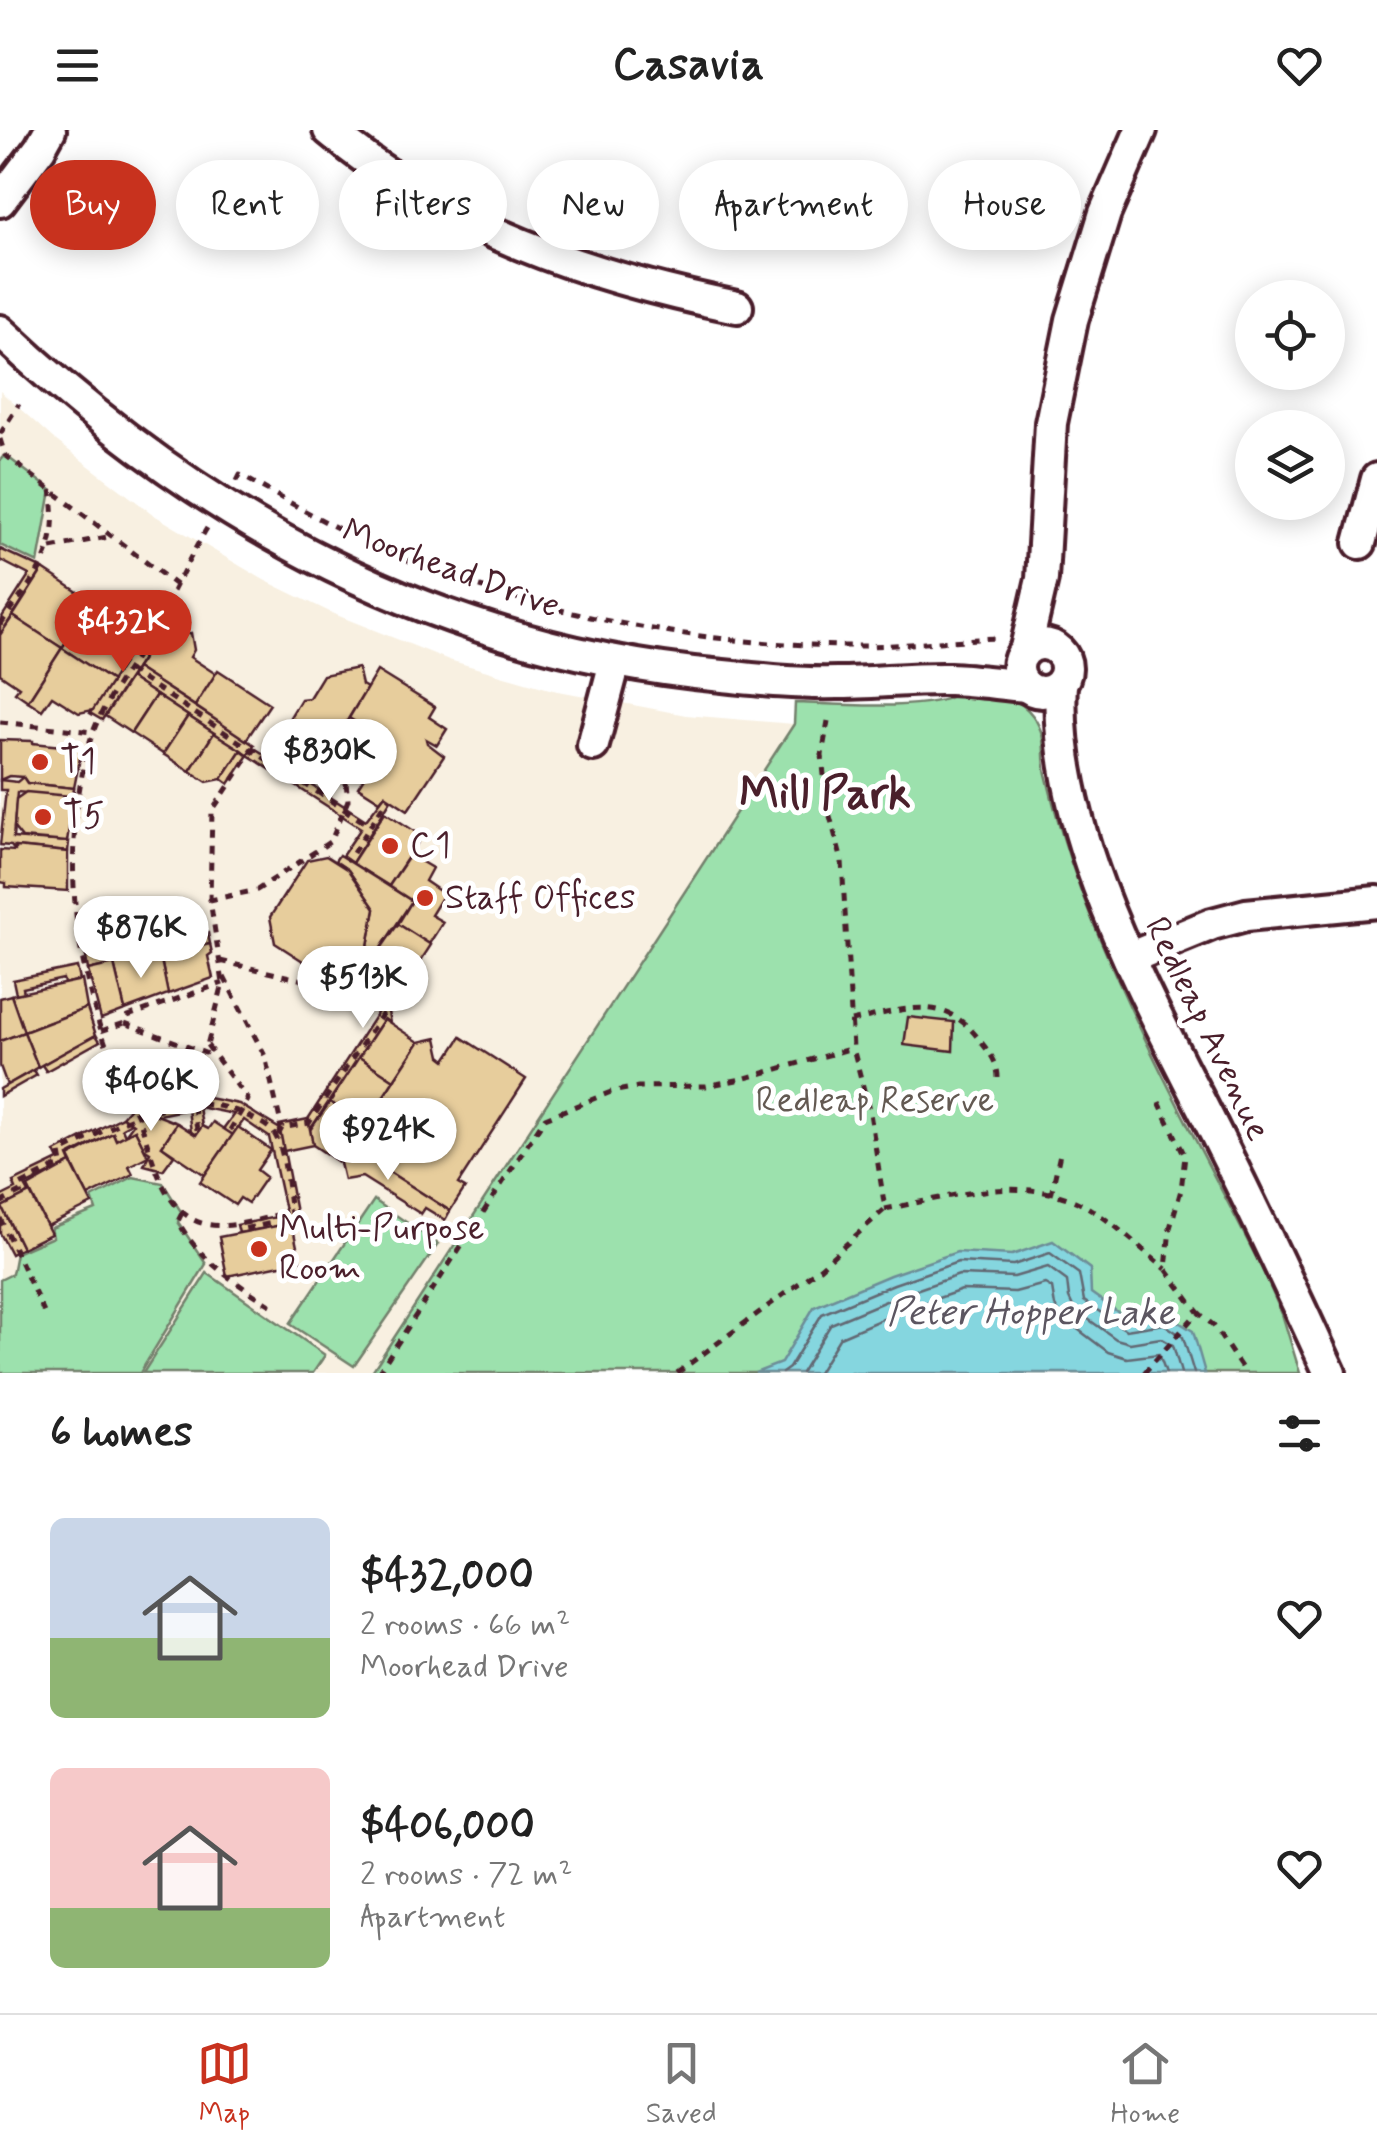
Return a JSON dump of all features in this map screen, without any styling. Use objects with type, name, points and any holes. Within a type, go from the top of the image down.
[{"type":"street","points":[[0,201],[50,130]]},
{"type":"street","points":[[329,130],[433,202],[504,240],[616,280],[737,308]]},
{"type":"street","name":"Redleap Avenue","points":[[1141,130],[1105,213],[1072,320],[1052,423],[1042,579],[1025,665],[1063,754],[1102,892],[1129,958],[1268,1237],[1330,1373]]},
{"type":"street","name":"Moorhead Drive","points":[[5,345],[128,442],[221,506],[335,570],[478,626],[615,662],[809,682],[949,679],[1025,665]]},
{"type":"street","points":[[1360,543],[1377,479]]},
{"type":"street","name":"Redleap Avenue","points":[[1025,665],[1065,660],[1066,672],[1060,683],[1063,754]]},
{"type":"street","points":[[593,745],[615,662]]},
{"type":"street","points":[[1129,958],[1212,924],[1246,915],[1377,902]]},
{"type":"street","name":"Redleap Avenue","points":[[1310,1328],[1312,1373]]},
{"type":"path","points":[[20,404],[0,437],[5,455],[176,585]]},
{"type":"path","points":[[291,1211],[230,1225],[199,1223],[173,1204],[101,1031],[80,954],[72,874],[78,806],[96,720],[240,475],[388,552],[530,602],[604,620],[667,632],[800,644],[870,646],[997,638],[1025,665]]},
{"type":"path","points":[[0,626],[51,548],[55,528],[51,490]]},
{"type":"path","points":[[51,548],[112,536]]},
{"type":"path","points":[[128,670],[370,826]]},
{"type":"path","points":[[828,721],[822,756],[827,804],[842,861],[853,1048],[870,1112],[885,1209]]},
{"type":"path","points":[[0,722],[93,732]]},
{"type":"path","points":[[197,1130],[192,1093],[224,983],[210,900],[212,812],[253,750],[340,732],[348,800],[331,841],[257,890],[210,900]]},
{"type":"path","points":[[353,853],[386,801]]},
{"type":"path","points":[[220,961],[338,988],[352,988],[366,963],[402,985],[309,1123],[282,1128]]},
{"type":"path","points":[[222,975],[265,1056],[282,1128],[277,1137]]},
{"type":"path","points":[[125,1023],[128,1016],[224,983]]},
{"type":"path","points":[[851,1021],[918,1006],[947,1010],[977,1036],[998,1068],[998,1078]]},
{"type":"path","points":[[101,1031],[125,1023],[206,1049],[248,1100],[230,1130]]},
{"type":"path","points":[[378,1373],[545,1118],[611,1092],[742,1080],[853,1048]]},
{"type":"path","points":[[1160,1102],[1185,1156],[1166,1269]]},
{"type":"path","points":[[0,1203],[21,1192],[20,1186],[62,1164],[60,1153],[137,1114],[211,1103],[268,1126],[277,1137],[292,1219],[243,1229]]},
{"type":"path","points":[[1052,1195],[1061,1149]]},
{"type":"path","points":[[677,1373],[821,1267],[885,1209],[1003,1187],[1052,1195],[1090,1208],[1166,1269],[1198,1312],[1213,1325],[1245,1373]]},
{"type":"path","points":[[182,1212],[178,1221],[185,1234],[222,1275],[269,1304],[264,1313]]},
{"type":"path","points":[[0,1218],[46,1317]]},
{"type":"path","points":[[1144,1373],[1198,1312]]},
{"type":"shaded area","points":[[0,391],[55,440],[154,515],[264,580],[334,614],[449,660],[553,690],[686,715],[794,724],[371,1373],[0,1373]]},
{"type":"green space","points":[[5,455],[51,490],[38,563],[0,545],[0,460]]},
{"type":"green space","name":"Redleap Reserve","points":[[957,694],[1008,698],[1026,708],[1038,724],[1057,818],[1100,939],[1166,1082],[1262,1269],[1282,1314],[1300,1373],[371,1373],[794,724],[795,703],[903,705],[943,700]]},
{"type":"green space","points":[[133,1177],[163,1183],[182,1213],[178,1222],[206,1264],[140,1373],[0,1373],[0,1280],[12,1274],[16,1253],[53,1237],[51,1228],[96,1210],[92,1198]]},
{"type":"green space","points":[[374,1200],[438,1244],[354,1366],[290,1324]]},
{"type":"green space","points":[[207,1273],[325,1355],[313,1373],[143,1373]]},
{"type":"water","name":"Peter Hopper Lake","points":[[1053,1241],[1090,1269],[1091,1293],[1129,1320],[1166,1314],[1193,1331],[1205,1373],[755,1373],[781,1363],[814,1307],[957,1252],[1012,1255]]},
{"type":"building","points":[[0,549],[43,569],[0,635],[0,620],[29,575],[0,560]]},
{"type":"building","points":[[43,569],[93,602],[62,648],[13,616]]},
{"type":"building","points":[[93,602],[142,635],[112,681],[62,648]]},
{"type":"building","points":[[13,616],[62,648],[28,701],[15,692],[19,687],[0,674],[0,635]]},
{"type":"building","points":[[145,630],[156,637],[102,720],[90,713]]},
{"type":"building","points":[[191,633],[194,650],[190,657],[216,674],[195,706],[136,668],[155,640]]},
{"type":"building","points":[[62,648],[112,681],[93,710],[79,713],[52,696],[42,710],[28,701]]},
{"type":"building","points":[[136,668],[254,745],[248,755],[130,678]]},
{"type":"building","points":[[358,668],[362,685],[367,688],[344,726],[307,728],[290,717],[301,699],[309,698],[323,675]]},
{"type":"building","points":[[218,670],[270,704],[246,740],[195,706]]},
{"type":"building","points":[[377,671],[435,707],[429,717],[447,729],[437,745],[426,739],[444,756],[408,810],[385,795],[380,801],[358,787],[384,746],[379,743],[382,739],[349,718]]},
{"type":"building","points":[[130,678],[156,695],[131,733],[105,716]]},
{"type":"building","points":[[156,695],[188,716],[163,754],[131,733]]},
{"type":"building","points":[[188,716],[214,733],[190,771],[163,754]]},
{"type":"building","points":[[214,733],[241,750],[222,779],[207,782],[190,771]]},
{"type":"building","name":"T1","points":[[0,740],[82,748],[74,788],[27,783],[23,777],[0,780]]},
{"type":"building","points":[[253,747],[366,820],[385,795],[391,800],[352,863],[342,856],[361,828],[248,755]]},
{"type":"building","points":[[241,750],[248,755],[229,784],[222,779]]},
{"type":"building","points":[[23,777],[27,783],[74,788],[73,797],[17,792],[13,838],[69,842],[68,852],[15,847],[15,851],[11,846],[0,845],[6,790],[0,790],[0,780],[17,782]]},
{"type":"building","name":"T5","points":[[26,792],[70,796],[67,842],[22,838],[14,828],[16,799]]},
{"type":"building","name":"C1","points":[[385,812],[422,836],[389,886],[352,863]]},
{"type":"building","points":[[15,847],[68,852],[68,891],[6,887],[6,883],[0,882],[0,850],[15,851]]},
{"type":"building","points":[[339,855],[412,901],[373,960],[366,956],[375,909],[348,870],[335,861]]},
{"type":"building","name":"Staff Offices","points":[[410,855],[432,868],[425,881],[444,894],[431,915],[443,922],[429,944],[398,924],[412,901],[389,886]]},
{"type":"building","points":[[326,856],[348,870],[375,909],[366,956],[353,977],[334,981],[275,943],[270,917],[307,860]]},
{"type":"building","points":[[198,911],[210,944],[169,952],[162,914]]},
{"type":"building","points":[[162,914],[169,952],[128,961],[119,917]]},
{"type":"building","points":[[119,917],[128,961],[88,970],[80,919]]},
{"type":"building","points":[[398,924],[431,945],[407,982],[373,960]]},
{"type":"building","points":[[210,944],[212,953],[208,956],[213,978],[168,994],[160,955]]},
{"type":"building","points":[[160,955],[168,994],[125,1010],[114,964]]},
{"type":"building","points":[[366,956],[407,982],[388,1012],[390,1023],[384,1019],[310,1130],[308,1119],[394,987],[367,970],[364,973],[357,969]]},
{"type":"building","points":[[114,964],[125,1010],[101,1019],[88,970]]},
{"type":"building","points":[[77,967],[80,980],[64,984],[63,979],[23,988],[24,993],[16,994],[13,980]]},
{"type":"building","points":[[82,980],[87,1008],[24,1032],[11,995]]},
{"type":"building","points":[[11,995],[24,1032],[0,1041],[0,998]]},
{"type":"building","points":[[87,1008],[96,1035],[38,1067],[24,1032]]},
{"type":"building","points":[[908,1017],[954,1022],[953,1051],[904,1045]]},
{"type":"building","points":[[384,1019],[419,1042],[394,1080],[359,1057]]},
{"type":"building","points":[[24,1032],[38,1067],[7,1085],[0,1066],[0,1041]]},
{"type":"building","points":[[96,1035],[100,1041],[46,1071],[42,1065]]},
{"type":"building","points":[[461,1037],[526,1079],[458,1184],[465,1188],[450,1211],[350,1147],[419,1042],[437,1038],[441,1056],[446,1060]]},
{"type":"building","points":[[359,1057],[394,1080],[365,1125],[330,1102]]},
{"type":"building","points":[[34,1070],[37,1075],[0,1096],[0,1089]]},
{"type":"building","points":[[198,1096],[239,1104],[280,1129],[298,1223],[239,1233],[237,1225],[286,1215],[269,1137],[244,1120],[233,1135],[223,1129],[234,1114],[199,1107],[202,1126],[196,1135],[191,1132],[188,1109],[159,1115],[152,1113],[150,1107]]},
{"type":"building","points":[[330,1102],[365,1125],[340,1163],[313,1145],[310,1130]]},
{"type":"building","points":[[133,1104],[150,1107],[152,1113],[177,1123],[162,1146],[174,1155],[163,1170],[144,1165],[150,1152],[135,1130],[125,1135],[133,1124],[122,1117]]},
{"type":"building","points":[[122,1117],[131,1123],[122,1128],[125,1135],[116,1140],[113,1133],[68,1156],[71,1163],[25,1186],[29,1193],[2,1207],[22,1248],[11,1254],[0,1233],[0,1197],[16,1189],[13,1182],[59,1160],[55,1152]]},
{"type":"building","points":[[308,1119],[313,1145],[284,1151],[279,1125]]},
{"type":"building","points":[[213,1122],[233,1135],[205,1175],[162,1146],[177,1123],[196,1135],[202,1126],[208,1129]]},
{"type":"building","points":[[238,1127],[271,1150],[257,1170],[266,1177],[248,1203],[240,1198],[235,1205],[200,1182]]},
{"type":"building","points":[[135,1130],[148,1156],[129,1166],[133,1174],[88,1196],[69,1157],[113,1133],[116,1140]]},
{"type":"building","points":[[350,1147],[450,1211],[445,1220],[425,1208],[421,1214],[362,1177],[344,1180],[340,1163]]},
{"type":"building","points":[[71,1163],[92,1204],[47,1226],[28,1187]]},
{"type":"building","points":[[30,1193],[51,1234],[22,1248],[2,1207]]},
{"type":"building","name":"Multi-Purpose Room","points":[[292,1223],[300,1261],[227,1276],[219,1237]]},
{"type":"place","name":"T1","points":[[40,762]]},
{"type":"place","name":"T5","points":[[43,817]]},
{"type":"place","name":"C1","points":[[390,846]]},
{"type":"place","name":"Staff Offices","points":[[425,898]]},
{"type":"place","name":"Multi-Purpose Room","points":[[259,1249]]},
{"type":"district","name":"Mill Park","points":[[825,794]]}]
